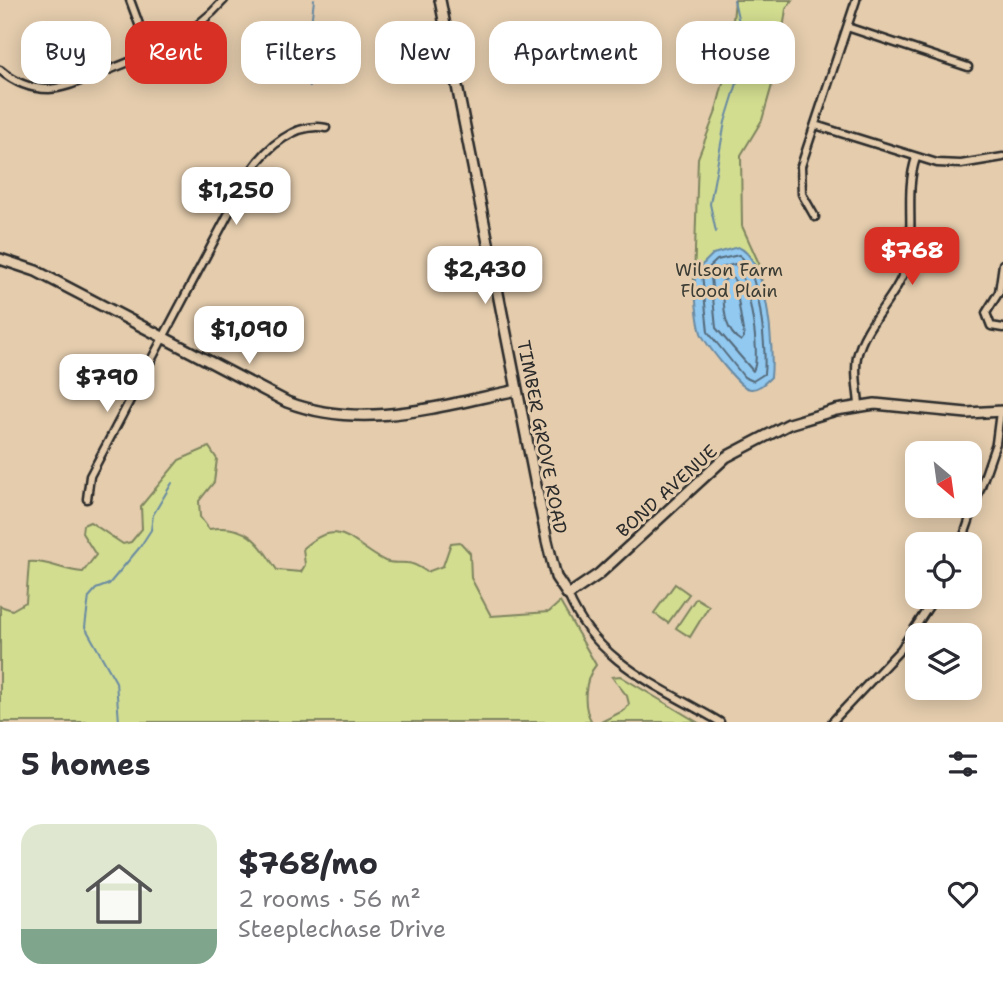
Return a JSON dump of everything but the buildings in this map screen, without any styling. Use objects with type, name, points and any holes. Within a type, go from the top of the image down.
[{"type":"street","points":[[130,0],[138,21]]},
{"type":"street","points":[[203,21],[224,0]]},
{"type":"street","name":"TIMBER GROVE ROAD","points":[[440,0],[554,572],[587,629],[625,668],[720,722]]},
{"type":"street","points":[[815,217],[802,194],[800,176],[856,0]]},
{"type":"street","points":[[847,27],[968,67]]},
{"type":"street","points":[[0,70],[26,86],[51,89],[125,63]]},
{"type":"street","points":[[815,125],[916,158],[950,164],[1003,157]]},
{"type":"street","points":[[87,499],[90,476],[256,163],[285,137],[312,127],[327,128]]},
{"type":"street","points":[[859,405],[856,376],[859,352],[865,336],[898,285],[908,257],[910,182],[916,158]]},
{"type":"street","points":[[0,258],[36,271],[287,402],[335,416],[387,416],[517,390]]},
{"type":"street","points":[[1003,264],[1001,295],[986,313],[991,326],[1003,328]]},
{"type":"street","name":"BOND AVENUE","points":[[568,595],[599,574],[715,466],[737,450],[789,424],[859,405],[902,404],[967,414],[1002,412]]},
{"type":"street","points":[[965,532],[996,443],[1002,412]]},
{"type":"street","points":[[832,722],[901,649],[927,609]]},
{"type":"green space","name":"Wilson Farm Flood Plain","points":[[735,0],[792,0],[786,9],[784,21],[733,21]]},
{"type":"green space","name":"Wilson Farm Flood Plain","points":[[723,84],[772,84],[762,120],[741,155],[742,226],[761,268],[762,300],[706,317],[694,281],[698,158],[715,114]]},
{"type":"green space","points":[[209,447],[217,459],[214,482],[199,501],[200,517],[209,529],[233,529],[250,536],[277,570],[301,572],[305,565],[303,548],[327,534],[346,536],[385,561],[412,564],[427,572],[443,566],[451,543],[460,542],[470,553],[471,578],[491,616],[549,612],[560,602],[596,665],[589,678],[586,693],[587,709],[592,722],[0,722],[0,606],[12,610],[26,602],[29,562],[83,572],[96,555],[82,533],[83,525],[90,522],[123,544],[131,542],[142,529],[141,506],[179,460]]},
{"type":"green space","points":[[675,584],[689,594],[668,623],[654,613]]},
{"type":"green space","points":[[696,598],[709,606],[690,637],[676,628]]},
{"type":"green space","points":[[620,676],[697,722],[601,722],[625,710],[629,704],[627,696],[612,677]]},
{"type":"water","points":[[738,247],[748,255],[756,268],[770,327],[771,377],[754,389],[742,385],[715,354],[701,333],[697,312],[695,272],[713,254]]},
{"type":"waterway","points":[[310,87],[306,64],[314,0]]},
{"type":"waterway","points":[[716,232],[710,204],[725,122],[746,54],[734,0]]},
{"type":"waterway","points":[[119,722],[116,682],[85,627],[89,597],[96,589],[109,584],[140,547],[151,530],[153,515],[172,483]]}]
